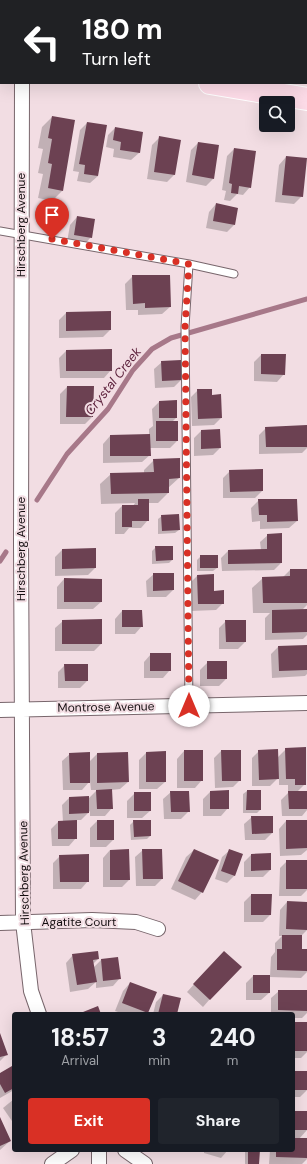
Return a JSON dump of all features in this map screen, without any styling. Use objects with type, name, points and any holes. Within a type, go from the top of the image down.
[{"type":"main road","points":[[216,84],[307,98]]},
{"type":"street","name":"Hirschberg Avenue","points":[[22,84],[21,543],[24,922],[31,991],[38,1012]]},
{"type":"street","name":"Montrose Avenue","points":[[0,710],[307,703]]},
{"type":"street","name":"Agatite Court","points":[[0,923],[99,920],[136,922],[158,929]]},
{"type":"street","points":[[52,1164],[69,1152]]},
{"type":"street","points":[[99,1152],[99,1164]]},
{"type":"street","points":[[128,1152],[145,1164]]},
{"type":"lane","points":[[0,231],[189,264],[234,274]]},
{"type":"lane","points":[[189,264],[185,327],[189,706]]},
{"type":"building","points":[[52,116],[75,120],[63,191],[48,188],[52,164],[48,163],[52,139],[48,138]]},
{"type":"building","points":[[87,122],[107,125],[98,176],[84,174],[85,165],[79,164]]},
{"type":"building","points":[[115,127],[143,132],[140,153],[120,150],[121,142],[113,140]]},
{"type":"building","points":[[159,136],[181,140],[175,175],[154,172]]},
{"type":"building","points":[[198,142],[219,145],[214,179],[192,175]]},
{"type":"building","points":[[234,148],[256,151],[251,188],[239,186],[238,194],[231,193],[232,184],[229,183]]},
{"type":"building","points":[[286,156],[307,158],[303,197],[282,195]]},
{"type":"building","points":[[216,203],[238,208],[235,225],[213,221]]},
{"type":"building","points":[[77,216],[95,219],[92,238],[74,235]]},
{"type":"building","points":[[132,275],[170,275],[171,307],[145,308],[145,303],[133,304]]},
{"type":"building","points":[[111,311],[111,330],[66,331],[66,312]]},
{"type":"building","points":[[112,349],[112,371],[66,371],[66,350]]},
{"type":"building","points":[[261,354],[286,354],[285,375],[261,374]]},
{"type":"building","points":[[181,360],[182,380],[162,381],[161,361]]},
{"type":"building","points":[[67,386],[94,386],[93,417],[66,417]]},
{"type":"building","points":[[197,389],[212,389],[212,395],[221,394],[222,418],[198,419]]},
{"type":"building","points":[[177,400],[177,418],[159,418],[159,401]]},
{"type":"building","points":[[156,421],[178,421],[178,441],[156,441]]},
{"type":"building","points":[[307,425],[307,447],[266,447],[265,427]]},
{"type":"building","points":[[220,429],[221,448],[201,449],[201,430]]},
{"type":"building","points":[[150,434],[151,456],[110,456],[110,435]]},
{"type":"building","points":[[180,458],[180,478],[169,479],[169,493],[111,494],[110,473],[154,472],[153,459]]},
{"type":"building","points":[[263,469],[263,491],[230,492],[229,470]]},
{"type":"building","points":[[138,499],[149,499],[149,521],[132,521],[132,527],[122,527],[122,505],[138,505]]},
{"type":"building","points":[[258,499],[297,499],[298,521],[267,522],[267,515],[259,515]]},
{"type":"building","points":[[179,514],[180,530],[162,531],[161,515]]},
{"type":"building","points":[[282,533],[282,563],[228,564],[228,550],[267,549],[267,534]]},
{"type":"building","points":[[155,546],[173,546],[173,560],[156,561]]},
{"type":"building","points":[[96,548],[96,568],[62,569],[62,549]]},
{"type":"building","points":[[200,555],[218,555],[218,568],[200,568]]},
{"type":"building","points":[[290,569],[307,569],[307,603],[263,603],[262,577],[290,576]]},
{"type":"building","points":[[153,573],[174,573],[174,590],[153,591]]},
{"type":"building","points":[[214,574],[214,591],[224,590],[224,604],[198,604],[197,575]]},
{"type":"building","points":[[64,578],[102,579],[102,602],[64,602]]},
{"type":"building","points":[[307,609],[307,632],[272,633],[272,610]]},
{"type":"building","points":[[122,610],[142,610],[143,627],[122,627]]},
{"type":"building","points":[[102,619],[102,644],[62,644],[62,620]]},
{"type":"building","points":[[225,620],[246,620],[246,642],[226,642]]},
{"type":"building","points":[[307,645],[307,670],[279,671],[278,646]]},
{"type":"building","points":[[150,653],[171,653],[171,671],[150,671]]},
{"type":"building","points":[[207,661],[227,661],[227,679],[207,679]]},
{"type":"building","points":[[64,664],[88,664],[88,681],[65,681]]},
{"type":"building","points":[[306,747],[306,785],[295,785],[295,779],[286,779],[285,748]]},
{"type":"building","points":[[278,749],[279,779],[259,780],[258,750]]},
{"type":"building","points":[[184,750],[203,750],[203,781],[184,781]]},
{"type":"building","points":[[221,750],[241,750],[241,781],[222,781]]},
{"type":"building","points":[[166,751],[166,782],[146,782],[146,752]]},
{"type":"building","points":[[90,752],[90,783],[70,783],[69,753]]},
{"type":"building","points":[[128,752],[129,782],[97,783],[97,753]]},
{"type":"building","points":[[112,789],[113,809],[97,809],[96,790]]},
{"type":"building","points":[[229,790],[229,809],[210,809],[210,791]]},
{"type":"building","points":[[247,790],[261,790],[261,810],[246,810]]},
{"type":"building","points":[[170,791],[189,791],[190,812],[171,812]]},
{"type":"building","points":[[288,791],[307,791],[307,809],[289,809]]},
{"type":"building","points":[[134,792],[151,792],[151,811],[134,811]]},
{"type":"building","points":[[89,796],[89,813],[69,814],[69,797]]},
{"type":"building","points":[[251,816],[273,816],[273,833],[252,834]]},
{"type":"building","points":[[77,820],[77,839],[58,839],[58,821]]},
{"type":"building","points":[[97,820],[114,820],[114,840],[97,840]]},
{"type":"building","points":[[133,820],[151,820],[151,836],[134,837]]},
{"type":"building","points":[[286,820],[307,820],[307,848],[286,849]]},
{"type":"building","points":[[129,849],[130,880],[110,880],[110,850]]},
{"type":"building","points":[[142,849],[162,849],[163,879],[143,879]]},
{"type":"building","points":[[194,849],[219,860],[203,893],[178,881]]},
{"type":"building","points":[[229,849],[243,854],[235,876],[221,871]]},
{"type":"building","points":[[271,853],[271,870],[251,871],[251,854]]},
{"type":"building","points":[[89,854],[89,882],[60,882],[59,855]]},
{"type":"building","points":[[286,860],[307,860],[307,889],[286,889]]},
{"type":"building","points":[[251,894],[272,894],[271,915],[251,915]]},
{"type":"building","points":[[287,901],[307,902],[307,930],[286,929]]},
{"type":"building","points":[[282,935],[302,935],[302,949],[307,949],[307,971],[277,970],[277,949],[282,949]]},
{"type":"building","points":[[98,951],[99,959],[93,960],[97,982],[77,985],[72,954]]},
{"type":"building","points":[[224,951],[242,967],[210,1000],[193,984]]},
{"type":"building","points":[[118,957],[121,979],[103,981],[101,959]]},
{"type":"building","points":[[253,975],[270,975],[270,993],[253,993]]},
{"type":"building","points":[[130,982],[157,992],[148,1012],[122,1003]]},
{"type":"building","points":[[278,990],[307,990],[307,1011],[278,1010]]},
{"type":"building","points":[[163,994],[181,998],[178,1012],[158,1012]]},
{"type":"building","points":[[98,1006],[100,1012],[83,1012]]},
{"type":"building","points":[[295,1022],[307,1022],[307,1051],[295,1051]]},
{"type":"building","points":[[0,1033],[8,1055],[0,1057]]},
{"type":"building","points":[[12,1066],[12,1089],[5,1093],[0,1084],[0,1073]]},
{"type":"building","points":[[295,1071],[307,1071],[307,1090],[295,1090]]},
{"type":"building","points":[[295,1111],[307,1111],[307,1130],[295,1130]]},
{"type":"building","points":[[0,1117],[11,1141],[0,1146]]},
{"type":"building","points":[[295,1138],[307,1138],[307,1158],[276,1157],[276,1152],[295,1152]]},
{"type":"building","points":[[248,1152],[260,1152],[259,1164],[248,1164]]},
{"type":"waterway","name":"Crystal Creek","points":[[37,500],[67,454],[108,409],[133,370],[152,349],[171,338],[307,299]]},
{"type":"waterway","name":"Crystal Creek","points":[[0,561],[6,552]]},
{"type":"route","points":[[52,239],[189,264],[185,327],[189,706]]}]
